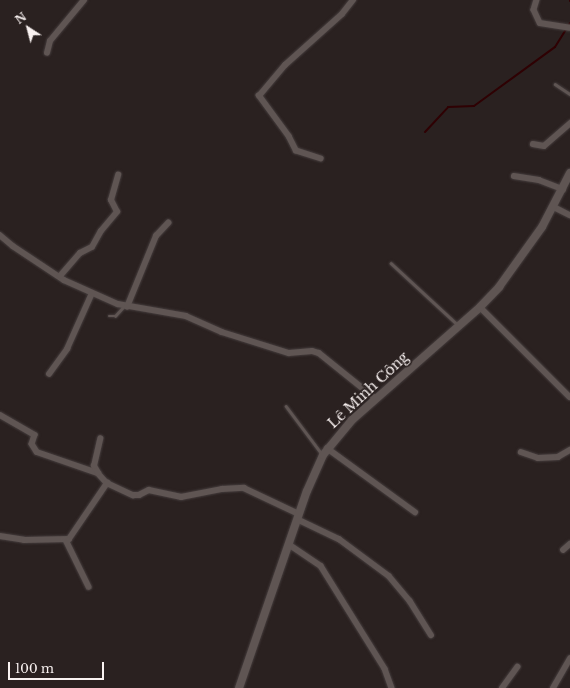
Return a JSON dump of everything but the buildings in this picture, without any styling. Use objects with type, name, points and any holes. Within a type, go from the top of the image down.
[{"type":"main road","name":"Lê Minh Công","points":[[239,688],[290,545],[298,516],[325,452],[375,398],[480,307],[507,276],[554,207],[570,173]]},
{"type":"street","points":[[47,53],[50,41],[84,0]]},
{"type":"street","points":[[321,159],[296,151],[289,136],[259,96],[285,65],[342,14],[353,0]]},
{"type":"street","points":[[537,0],[534,10],[540,23],[568,28]]},
{"type":"street","points":[[533,144],[544,146],[570,123]]},
{"type":"street","points":[[60,276],[80,252],[92,247],[101,231],[117,212],[112,200],[118,175]]},
{"type":"street","points":[[514,176],[539,180],[563,189]]},
{"type":"street","points":[[554,207],[570,215]]},
{"type":"street","points":[[126,306],[156,236],[168,223]]},
{"type":"street","points":[[0,235],[13,246],[60,276],[92,293],[126,306],[186,316],[222,332],[289,353],[316,351],[375,398]]},
{"type":"street","points":[[49,374],[67,349],[92,293]]},
{"type":"street","points":[[480,307],[570,398]]},
{"type":"street","points":[[0,414],[35,435],[32,444],[37,452],[98,473]]},
{"type":"street","points":[[100,440],[94,466],[98,473],[107,483],[133,495],[139,495],[149,490],[176,497],[222,489],[244,488],[339,539],[389,576],[431,635]]},
{"type":"street","points":[[521,452],[538,458],[558,457],[570,450]]},
{"type":"street","points":[[325,452],[415,512]]},
{"type":"street","points":[[0,536],[24,540],[66,540],[72,538],[107,483]]},
{"type":"street","points":[[66,540],[89,587]]},
{"type":"street","points":[[562,550],[570,544]]},
{"type":"street","points":[[290,545],[320,566],[385,669],[392,688]]},
{"type":"street","points":[[553,688],[570,659]]},
{"type":"street","points":[[502,688],[517,667]]},
{"type":"lane","points":[[555,84],[570,94]]},
{"type":"lane","points":[[391,263],[459,325]]},
{"type":"lane","points":[[109,316],[115,316],[126,306]]},
{"type":"lane","points":[[286,406],[325,452]]},
{"type":"waterway","points":[[425,132],[448,107],[474,106],[555,47],[570,23]]}]
